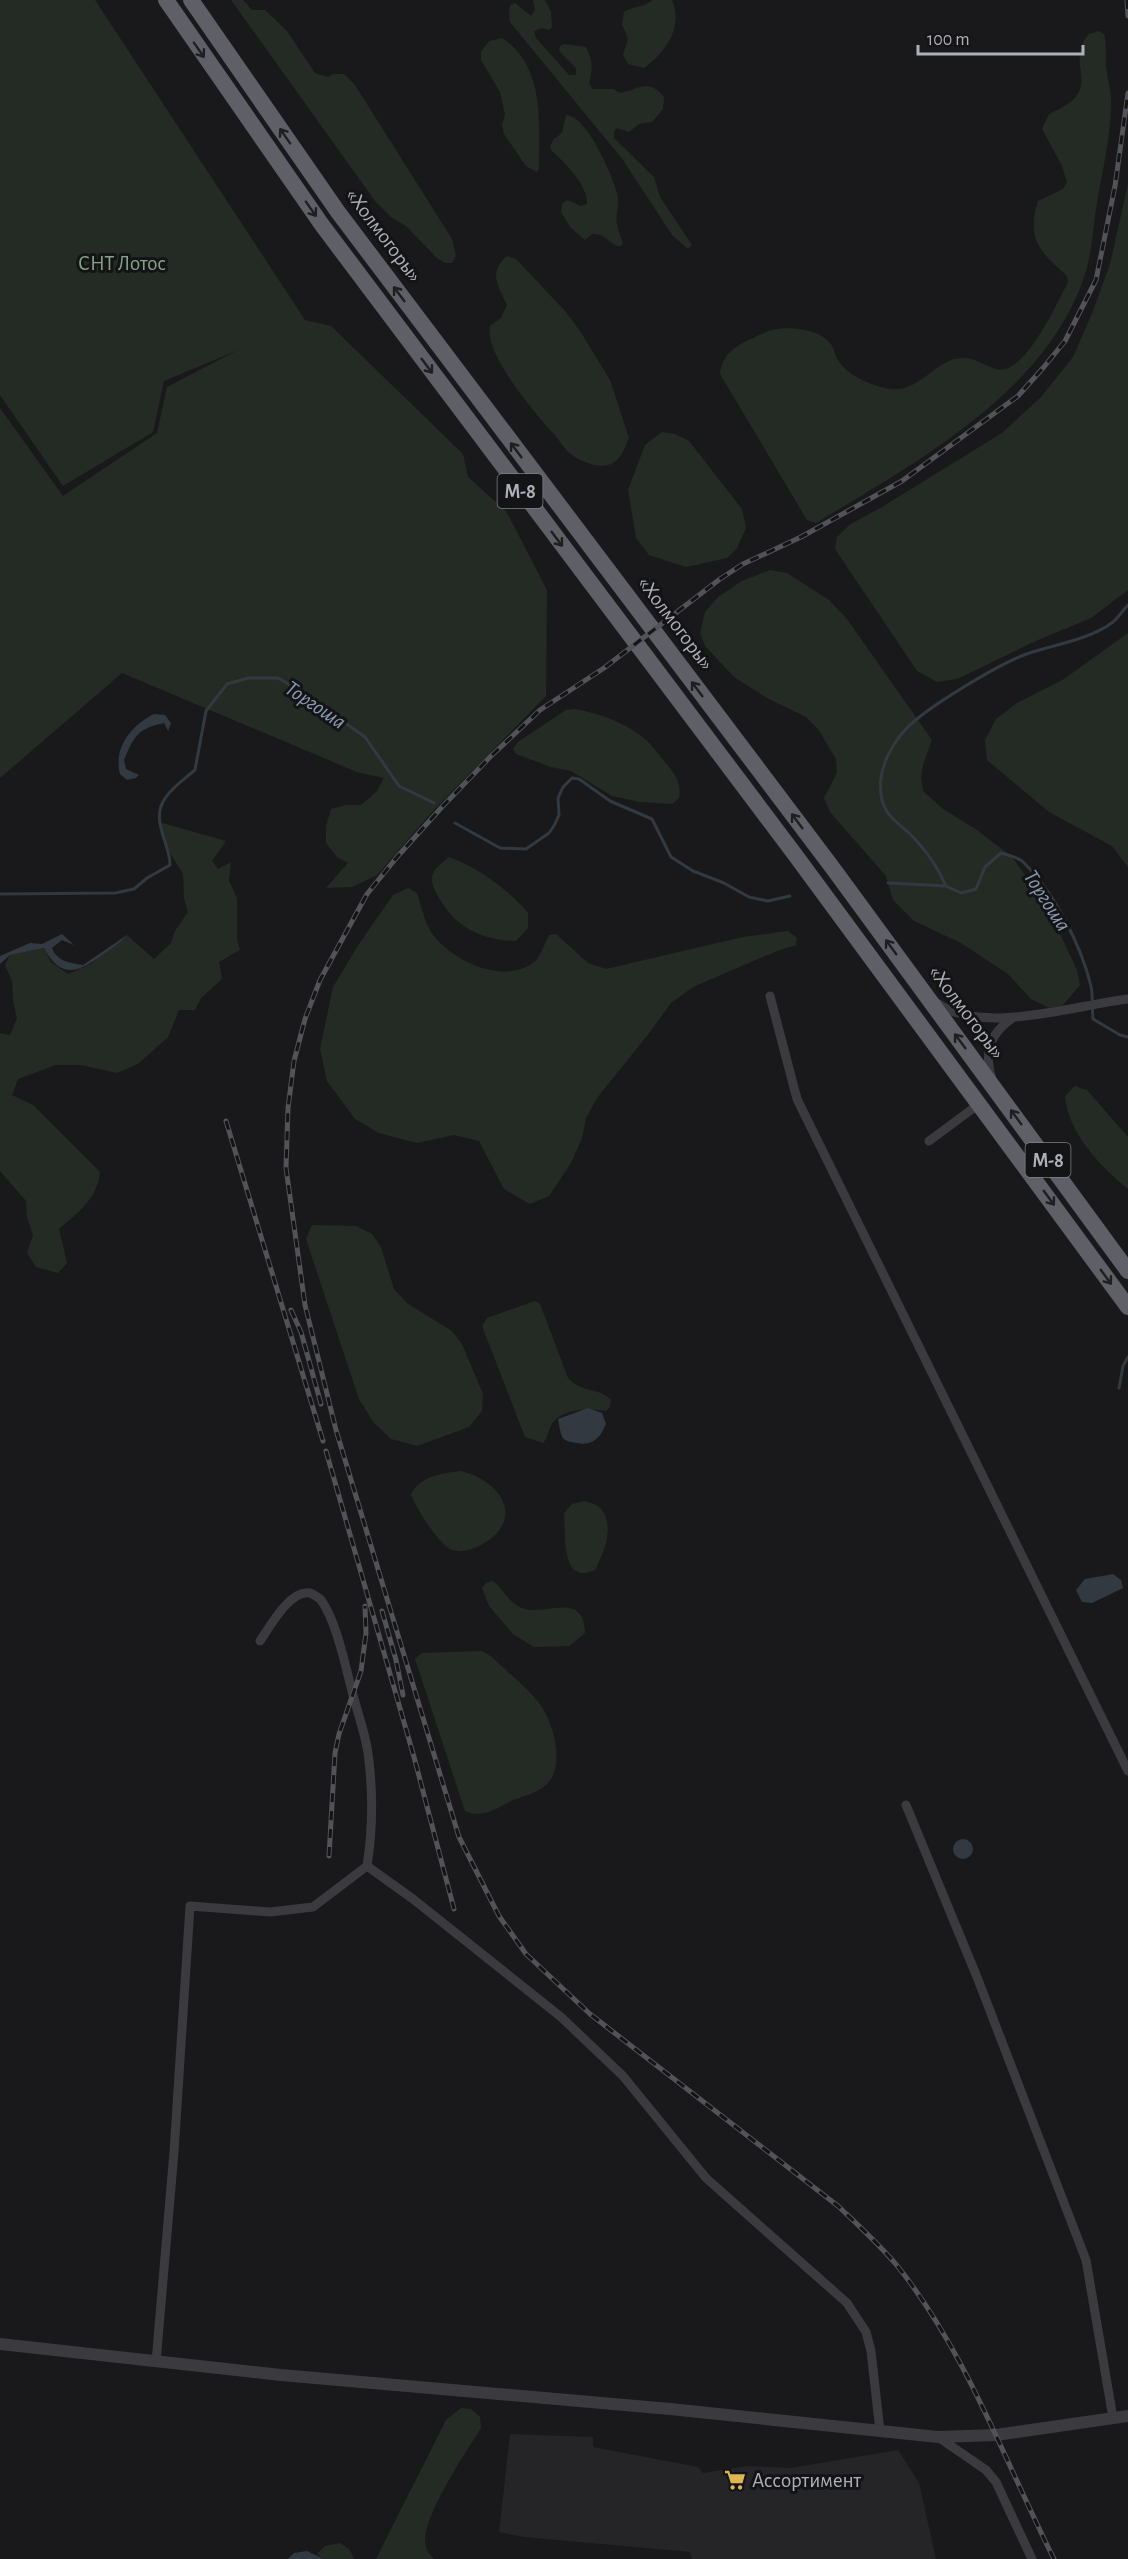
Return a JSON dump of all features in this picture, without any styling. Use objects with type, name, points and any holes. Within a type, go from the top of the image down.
[{"type":"highway","name":"«Холмогоры»","points":[[166,0],[322,225],[979,1104]]},
{"type":"highway","name":"«Холмогоры»","points":[[191,0],[338,212],[925,994],[1128,1271]]},
{"type":"highway","name":"М-8","points":[[979,1104],[1128,1307]]},
{"type":"street","points":[[925,994],[946,1010],[957,1014],[1014,1017],[1128,999]]},
{"type":"street","points":[[771,996],[797,1099],[1128,1771]]},
{"type":"street","points":[[995,1088],[989,1068],[989,1053],[993,1037],[999,1027],[1014,1017]]},
{"type":"street","points":[[929,1141],[979,1104]]},
{"type":"street","points":[[156,2362],[174,2152],[190,1906],[270,1912],[313,1908],[367,1866],[372,1839],[368,1752],[345,1663],[320,1599],[309,1593],[298,1594],[285,1605],[260,1641]]},
{"type":"street","points":[[906,1804],[977,1977],[1086,2260],[1113,2418]]},
{"type":"street","points":[[367,1866],[413,1899],[561,2017],[623,2076],[706,2178],[847,2302],[866,2332],[871,2351],[880,2431]]},
{"type":"street","points":[[0,2344],[156,2362],[939,2437],[996,2434],[1128,2416]]},
{"type":"street","points":[[939,2437],[986,2470],[996,2482],[1032,2559]]},
{"type":"shaded area","points":[[154,714],[165,715],[171,723],[168,731],[164,723],[138,734],[124,760],[126,769],[139,775],[127,780],[120,774],[119,755],[122,746],[138,724]]},
{"type":"shaded area","points":[[62,934],[74,945],[62,940],[52,948],[54,952],[64,961],[83,965],[127,935],[96,960],[79,969],[64,969],[57,965],[44,948],[10,955],[0,964],[0,956],[30,943],[42,944]]},
{"type":"shaded area","points":[[588,1408],[602,1413],[606,1424],[601,1433],[592,1442],[583,1444],[564,1439],[558,1419]]},
{"type":"shaded area","points":[[1113,1574],[1121,1580],[1123,1588],[1092,1603],[1082,1602],[1076,1590],[1085,1579]]},
{"type":"shaded area","points":[[959,1839],[967,1839],[973,1845],[973,1853],[967,1859],[959,1859],[953,1853],[953,1845]]},
{"type":"shaded area","name":"Ассортимент","points":[[510,2434],[593,2437],[593,2447],[698,2467],[703,2473],[748,2466],[791,2468],[898,2450],[919,2483],[936,2559],[692,2559],[690,2552],[524,2537],[499,2532]]},
{"type":"shaded area","points":[[307,2551],[324,2559],[288,2559],[294,2553]]},
{"type":"green space","name":"СНТ Лотос","points":[[0,0],[95,0],[305,320],[331,326],[463,454],[468,477],[506,511],[547,590],[546,696],[431,813],[377,875],[352,887],[326,888],[348,863],[337,857],[326,843],[326,826],[331,809],[346,805],[361,805],[377,791],[384,778],[357,772],[122,673],[0,778],[0,408],[63,496],[157,433],[167,387],[238,350],[164,381],[153,432],[63,486],[0,395]]},
{"type":"green space","points":[[231,0],[243,0],[252,10],[265,10],[287,31],[315,73],[328,77],[333,74],[344,74],[355,85],[452,239],[456,256],[452,263],[445,263],[437,258],[406,226],[391,217],[375,201]]},
{"type":"green space","points":[[533,0],[545,0],[551,12],[552,27],[549,30],[542,28],[534,31],[536,38],[569,75],[576,75],[576,68],[559,51],[560,46],[564,44],[586,47],[592,66],[589,84],[593,89],[613,89],[620,93],[648,86],[659,91],[664,97],[663,109],[652,122],[639,124],[629,132],[617,128],[614,131],[614,138],[654,177],[660,197],[692,245],[688,249],[672,235],[623,160],[510,22],[510,5],[515,3],[531,16],[535,10]]},
{"type":"green space","points":[[652,0],[672,0],[676,20],[665,47],[644,68],[628,64],[623,55],[628,39],[622,24],[624,12],[645,5]]},
{"type":"green space","points":[[1098,31],[1104,34],[1111,113],[1089,259],[1083,280],[1064,321],[1038,358],[1007,391],[971,422],[933,450],[816,523],[807,520],[720,374],[723,362],[739,345],[772,330],[793,328],[816,333],[823,337],[831,344],[840,363],[851,373],[864,381],[885,388],[904,388],[912,385],[941,365],[956,359],[968,358],[996,369],[1007,369],[1018,362],[1039,336],[1068,282],[1067,276],[1043,252],[1035,235],[1034,225],[1038,201],[1063,189],[1067,182],[1061,164],[1042,129],[1049,114],[1067,105],[1077,95],[1081,86],[1082,45],[1089,34]]},
{"type":"green space","points":[[502,38],[516,50],[533,79],[539,114],[539,168],[537,172],[526,166],[504,134],[502,125],[505,114],[500,92],[481,60],[481,52],[489,41]]},
{"type":"green space","points":[[566,115],[574,118],[590,135],[610,173],[618,197],[617,221],[623,243],[621,246],[596,234],[592,234],[585,240],[570,227],[561,212],[562,204],[567,200],[581,206],[587,204],[580,182],[550,146],[554,139],[562,133]]},
{"type":"green space","points":[[1128,184],[1128,590],[1091,618],[1038,640],[957,679],[937,682],[917,671],[835,549],[837,537],[849,525],[1002,433],[1041,397],[1073,357],[1093,311],[1110,264]]},
{"type":"green space","points":[[507,256],[516,259],[565,311],[610,380],[629,438],[620,456],[611,464],[601,466],[591,464],[569,453],[522,396],[494,351],[490,338],[490,326],[501,318],[507,305],[496,274],[501,262]]},
{"type":"green space","points":[[662,432],[675,434],[689,441],[742,509],[746,528],[737,548],[727,558],[686,567],[649,555],[636,538],[628,490],[645,445]]},
{"type":"green space","points":[[770,570],[787,573],[829,600],[847,619],[932,740],[923,765],[921,777],[923,791],[943,809],[977,830],[1012,857],[1033,886],[1036,897],[1061,936],[1077,970],[1080,985],[1062,1006],[1050,1008],[1031,999],[1008,974],[961,943],[914,921],[893,900],[886,876],[830,812],[824,798],[837,773],[836,759],[818,729],[806,717],[767,698],[734,677],[705,646],[700,633],[705,612],[718,597],[742,581]]},
{"type":"green space","points":[[1128,633],[1128,867],[1112,846],[1049,812],[987,760],[985,740],[996,719],[1017,703],[1064,679]]},
{"type":"green space","points":[[575,709],[612,720],[645,739],[668,765],[676,778],[680,792],[679,798],[672,804],[640,802],[612,796],[571,771],[551,767],[516,754],[513,749],[518,742],[566,710]]},
{"type":"green space","points":[[159,822],[226,841],[212,861],[218,869],[231,862],[229,881],[237,898],[237,940],[240,950],[219,962],[222,979],[201,998],[195,1010],[179,1010],[168,1037],[138,1064],[117,1073],[81,1065],[56,1065],[18,1079],[12,1095],[33,1105],[100,1172],[95,1190],[86,1204],[59,1229],[67,1263],[58,1273],[36,1267],[27,1253],[33,1235],[27,1217],[26,1201],[0,1171],[0,1033],[10,1035],[17,1018],[12,981],[5,965],[10,955],[44,948],[51,962],[68,974],[91,964],[127,935],[154,959],[171,943],[175,931],[188,912],[184,899],[183,874],[170,853]]},
{"type":"green space","points":[[449,857],[472,867],[492,880],[528,913],[528,928],[516,941],[481,935],[462,925],[453,917],[435,891],[432,880],[434,871]]},
{"type":"green space","points":[[408,888],[417,893],[431,932],[440,942],[463,960],[492,970],[520,969],[533,963],[549,935],[556,934],[588,963],[606,969],[743,937],[788,931],[797,938],[796,945],[693,987],[671,1003],[597,1098],[586,1118],[582,1138],[571,1163],[549,1196],[530,1204],[504,1189],[479,1141],[454,1135],[417,1143],[379,1133],[355,1119],[327,1081],[320,1049],[333,987],[393,895]]},
{"type":"green space","points":[[1075,1086],[1087,1090],[1128,1137],[1128,1189],[1087,1148],[1072,1123],[1065,1096]]},
{"type":"green space","points":[[312,1225],[356,1226],[372,1234],[381,1247],[394,1289],[408,1304],[452,1331],[462,1344],[483,1394],[482,1411],[469,1427],[417,1446],[391,1439],[374,1423],[359,1399],[306,1239]]},
{"type":"green space","points":[[535,1301],[540,1304],[568,1378],[579,1386],[601,1393],[611,1400],[610,1407],[606,1411],[584,1410],[561,1416],[551,1426],[543,1443],[525,1437],[482,1326],[487,1318]]},
{"type":"green space","points":[[461,1471],[478,1477],[493,1488],[504,1503],[505,1512],[504,1521],[496,1534],[474,1548],[459,1551],[447,1547],[435,1534],[411,1495],[420,1484],[432,1477]]},
{"type":"green space","points":[[584,1501],[598,1506],[604,1513],[608,1529],[605,1547],[595,1570],[584,1573],[576,1571],[570,1565],[565,1544],[564,1513],[572,1504]]},
{"type":"green space","points":[[493,1581],[511,1601],[525,1609],[563,1608],[578,1612],[583,1620],[585,1633],[569,1646],[534,1647],[513,1634],[489,1606],[482,1588],[487,1582]]},
{"type":"green space","points":[[482,1651],[492,1657],[539,1703],[551,1727],[556,1759],[551,1779],[545,1786],[494,1810],[477,1814],[465,1811],[415,1659],[422,1653]]},
{"type":"green space","points":[[461,2408],[471,2409],[480,2417],[481,2428],[455,2469],[429,2521],[425,2536],[426,2547],[434,2559],[376,2559],[446,2420]]},
{"type":"green space","points":[[340,2543],[350,2550],[354,2559],[324,2559],[317,2554],[325,2546]]},
{"type":"waterway","points":[[946,886],[928,855],[884,807],[881,791],[882,772],[893,745],[915,721],[962,688],[1024,655],[1082,638],[1104,628],[1115,620],[1128,605]]},
{"type":"waterway","name":"Торгоша","points":[[0,894],[115,893],[134,889],[147,878],[170,865],[160,823],[161,806],[170,792],[195,770],[206,711],[227,684],[248,678],[278,678],[299,690],[365,737],[399,786],[434,803]]},
{"type":"waterway","name":"Торгоша","points":[[455,823],[500,848],[526,849],[549,833],[559,815],[558,798],[563,787],[572,778],[579,779],[610,801],[652,819],[671,857],[693,871],[724,883],[749,897],[768,901],[790,896]]},
{"type":"waterway","name":"Торгоша","points":[[888,883],[946,886],[961,893],[976,889],[985,867],[1001,853],[1022,861],[1055,902],[1073,936],[1091,986],[1093,1019],[1120,1035],[1128,1037]]},
{"type":"waterway","points":[[1119,1388],[1123,1366],[1128,1357]]},
{"type":"railway","points":[[1127,0],[1128,16]]},
{"type":"railway","points":[[1054,2559],[965,2372],[923,2301],[899,2268],[838,2206],[590,2014],[526,1954],[499,1916],[459,1837],[336,1430],[305,1305],[286,1168],[288,1108],[294,1061],[305,1019],[320,980],[367,894],[441,808],[540,710],[604,668],[720,579],[743,564],[801,537],[902,481],[1018,396],[1065,341],[1096,280],[1115,186],[1128,93]]},
{"type":"railway","points":[[226,1121],[323,1441]]},
{"type":"railway","points":[[291,1310],[301,1332],[321,1404]]},
{"type":"railway","points":[[326,1451],[414,1757],[454,1909]]},
{"type":"railway","points":[[329,1856],[335,1753],[339,1734],[361,1671],[366,1633],[365,1606]]},
{"type":"railway","points":[[382,1611],[403,1695]]},
{"type":"place","name":"Ассортимент","points":[[735,2480]]}]
